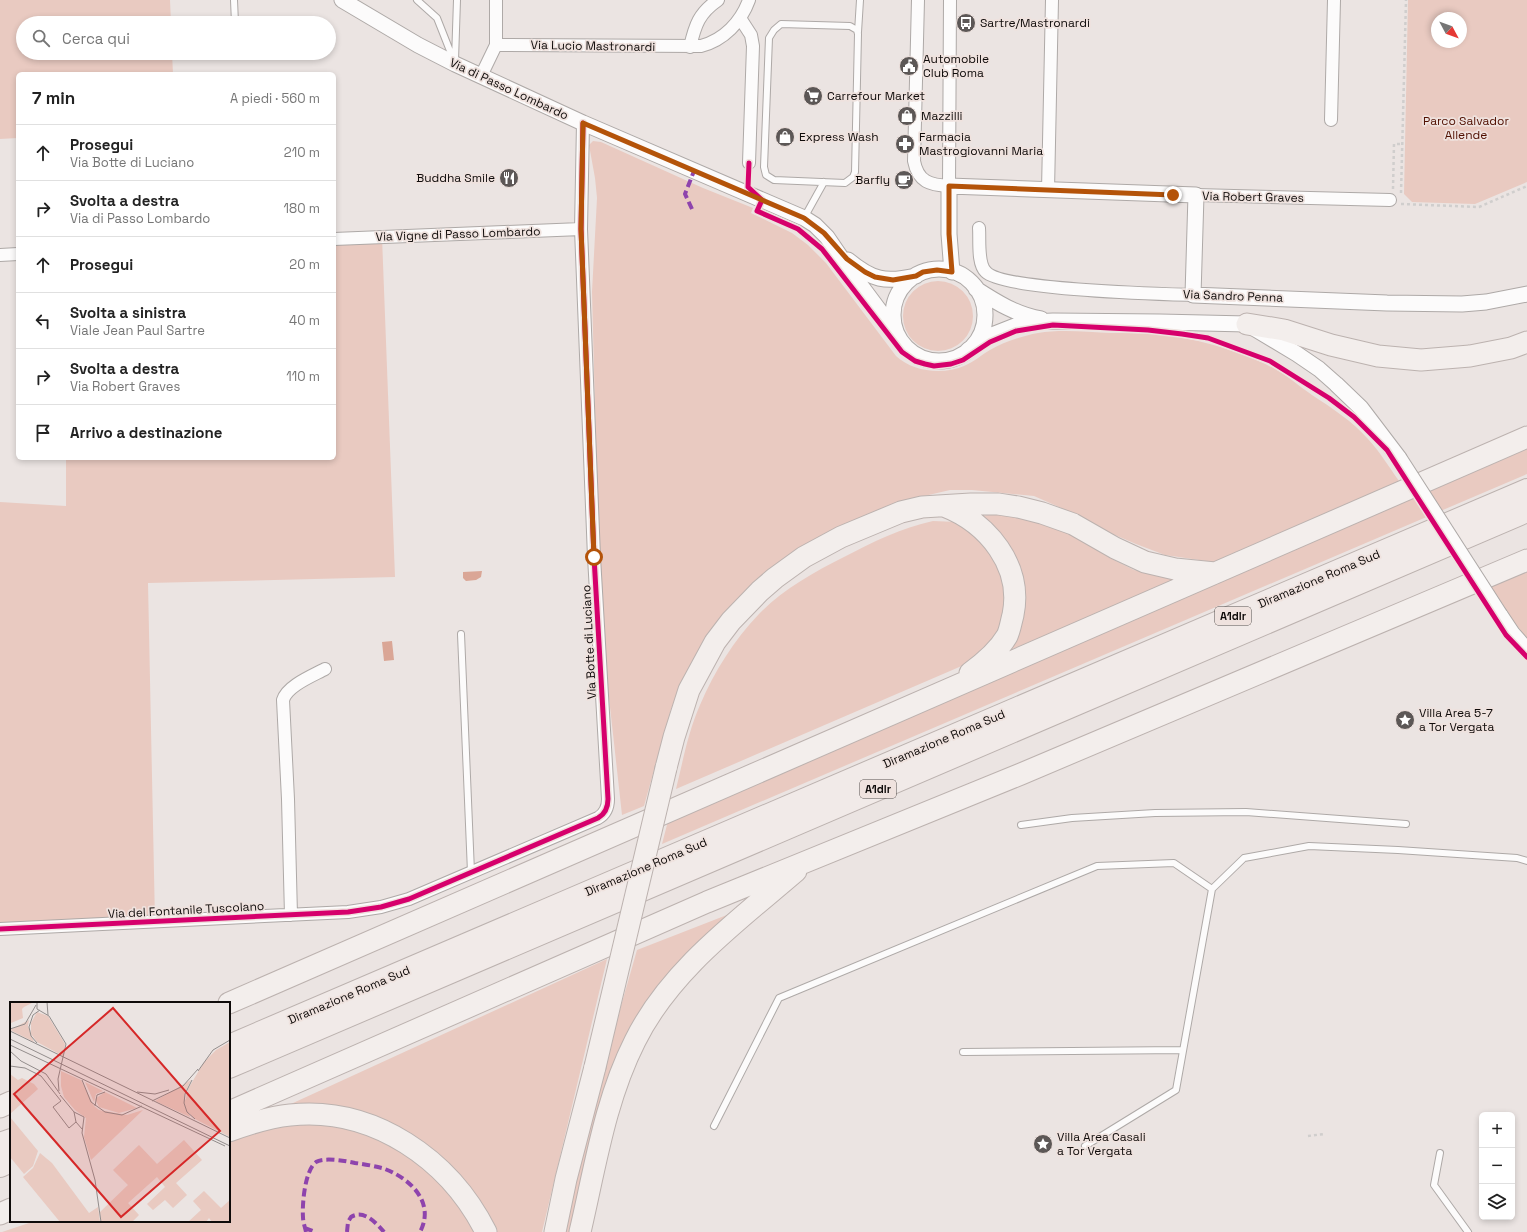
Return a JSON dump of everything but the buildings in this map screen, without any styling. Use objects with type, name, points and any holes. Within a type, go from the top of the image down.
[{"type":"highway","points":[[1247,324],[1284,330],[1331,345],[1378,356],[1421,360],[1470,356],[1511,348],[1527,342]]},
{"type":"highway","points":[[230,1003],[1527,437]]},
{"type":"highway","name":"Diramazione Roma Sud","points":[[230,1046],[1527,490]]},
{"type":"highway","points":[[555,1232],[566,1179],[595,1067],[666,768],[682,709],[699,670],[723,630],[753,597],[793,565],[841,537],[877,521],[908,510],[971,504],[998,504],[1042,513],[1073,524],[1121,551],[1145,562],[1175,569],[1215,573]]},
{"type":"highway","points":[[934,696],[949,688],[976,669],[999,646],[1009,630],[1014,610],[1015,596],[1014,582],[1000,550],[981,528],[964,514],[944,506]]},
{"type":"highway","name":"Diramazione Roma Sud","points":[[230,1067],[1527,511]]},
{"type":"highway","points":[[230,1112],[641,930],[745,886],[1021,774],[1527,560]]},
{"type":"highway","points":[[580,1232],[612,1101],[629,1054],[646,1022],[665,995],[700,956],[734,924],[808,861]]},
{"type":"highway","points":[[0,1107],[10,1102]]},
{"type":"highway","points":[[230,1132],[271,1119],[300,1114],[347,1118],[379,1128],[407,1143],[444,1173],[469,1202],[486,1232]]},
{"type":"highway","points":[[0,1144],[10,1140]]},
{"type":"highway","points":[[0,1166],[10,1161]]},
{"type":"highway","points":[[0,1214],[10,1209]]},
{"type":"highway","points":[[0,1220],[10,1216]]},
{"type":"street","name":"Via di Passo Lombardo","points":[[342,0],[418,45],[455,64],[583,123],[804,218],[820,229],[856,267],[875,277],[893,280],[916,276]]},
{"type":"street","points":[[481,76],[496,45],[496,0]]},
{"type":"street","points":[[690,47],[695,28],[700,17],[718,0]]},
{"type":"street","name":"Via Lucio Mastronardi","points":[[496,45],[701,46],[714,42],[727,33],[740,18],[749,0]]},
{"type":"street","points":[[918,0],[914,161],[917,172],[922,179],[934,184],[949,186]]},
{"type":"street","points":[[950,0],[949,229],[952,272]]},
{"type":"street","points":[[1048,190],[1052,0]]},
{"type":"street","points":[[1331,120],[1334,0]]},
{"type":"street","points":[[740,18],[751,35],[753,46],[749,163]]},
{"type":"street","name":"Via Botte di Luciano","points":[[373,909],[402,901],[598,818],[605,812],[608,805],[594,557],[581,229],[583,123]]},
{"type":"street","name":"Via Robert Graves","points":[[949,186],[1390,200]]},
{"type":"street","points":[[1193,294],[1196,195]]},
{"type":"street","name":"Via Sandro Penna","points":[[979,228],[981,265],[986,273],[997,279],[1082,289],[1387,303],[1469,304],[1506,299],[1527,294]]},
{"type":"street","name":"Via Vigne di Passo Lombardo","points":[[336,239],[581,229]]},
{"type":"street","name":"Via di Passo Lombardo","points":[[830,241],[853,275],[897,334]]},
{"type":"street","points":[[0,256],[16,254]]},
{"type":"street","points":[[1054,321],[1016,312],[991,299],[975,288],[965,278],[952,272],[937,270],[923,272],[910,280],[900,291],[894,304],[893,320],[897,334],[906,347],[918,356],[933,361],[955,358],[987,337],[1015,326],[1032,322],[1054,321],[1247,324],[1319,369],[1361,408],[1399,458],[1500,615],[1512,633],[1527,650]]},
{"type":"street","points":[[968,350],[978,338],[983,323],[984,308],[975,288]]},
{"type":"street","points":[[291,915],[288,799],[283,700],[284,696],[290,689],[325,668]]},
{"type":"street","name":"Via del Fontanile Tuscolano","points":[[0,929],[352,912],[373,909]]},
{"type":"lane","points":[[234,0],[235,16]]},
{"type":"lane","points":[[417,0],[437,18],[455,64]]},
{"type":"lane","points":[[455,64],[457,0]]},
{"type":"lane","points":[[858,34],[857,30],[850,26],[781,24],[774,30],[769,38],[764,171],[766,176],[774,180],[845,183],[853,177],[860,0]]},
{"type":"lane","points":[[804,218],[824,182]]},
{"type":"lane","points":[[461,634],[471,872]]},
{"type":"lane","points":[[1021,825],[1072,818],[1155,813],[1246,812],[1406,824]]},
{"type":"lane","points":[[1085,1146],[1176,1090],[1212,889],[1244,858],[1309,846],[1406,850],[1517,858],[1527,861]]},
{"type":"lane","points":[[714,1126],[779,998],[1097,866],[1174,863],[1212,889]]},
{"type":"lane","points":[[963,1052],[1182,1050]]},
{"type":"lane","points":[[1440,1153],[1434,1185],[1468,1232]]},
{"type":"path","points":[[1406,0],[1401,205],[1479,207],[1527,186]]},
{"type":"path","points":[[1390,200],[1393,200],[1394,144],[1403,144]]},
{"type":"path","points":[[1308,1136],[1324,1134]]},
{"type":"green space","points":[[0,0],[170,0],[171,16],[16,16],[16,60],[172,60],[173,72],[16,72],[16,138],[0,139]]},
{"type":"green space","name":"Parco Salvador Allende","points":[[1408,0],[1527,0],[1527,182],[1475,204],[1412,202],[1404,194]]},
{"type":"green space","points":[[593,141],[601,142],[703,188],[753,208],[751,213],[792,233],[808,245],[826,263],[896,356],[911,366],[919,369],[938,371],[956,369],[1007,342],[1038,333],[1056,331],[1148,334],[1200,341],[1231,350],[1275,369],[1342,415],[1368,439],[1399,481],[1213,562],[1165,555],[1108,532],[1075,514],[1034,496],[972,490],[950,490],[920,497],[826,540],[706,641],[686,673],[671,709],[644,806],[622,815],[608,689],[598,524],[592,292],[597,198],[589,145]]},
{"type":"green space","points":[[382,237],[395,577],[148,583],[155,921],[0,929],[0,502],[66,506],[66,460],[336,460],[336,239]]},
{"type":"green space","points":[[938,281],[951,284],[963,291],[970,303],[973,316],[970,329],[963,341],[951,348],[938,351],[925,348],[913,341],[906,329],[903,316],[906,303],[913,291],[925,284]]},
{"type":"green space","points":[[1527,449],[1527,474],[662,844],[668,821]]},
{"type":"green space","points":[[1001,514],[1021,516],[1065,531],[1112,559],[1134,570],[1177,579],[1177,581],[1003,653],[1023,609],[977,516]]},
{"type":"green space","points":[[933,521],[957,522],[987,542],[1008,585],[1000,634],[968,663],[676,789],[692,726],[706,693],[725,657],[759,614],[788,589],[810,575],[887,536],[910,527]]},
{"type":"green space","points":[[1527,569],[1527,639],[1506,611],[1490,585]]},
{"type":"green space","points":[[732,913],[674,973],[577,1200],[570,1232],[564,1232],[603,1069],[637,950]]},
{"type":"green space","points":[[607,959],[542,1232],[495,1232],[433,1155],[280,1109]]},
{"type":"green space","points":[[314,1124],[332,1126],[365,1135],[396,1150],[411,1159],[438,1182],[454,1200],[478,1232],[2,1232],[32,1222],[230,1222],[230,1139],[260,1130]]},
{"type":"shaded area","points":[[482,571],[481,577],[476,580],[466,581],[463,578],[463,572]]},
{"type":"shaded area","points":[[392,641],[394,660],[384,661],[382,642]]},
{"type":"marked path","points":[[692,209],[685,194],[694,171]]},
{"type":"marked path","points":[[306,1232],[303,1221],[303,1211],[307,1179],[312,1166],[316,1162],[324,1160],[346,1161],[369,1165],[382,1168],[402,1178],[417,1192],[422,1201],[425,1211],[424,1221],[420,1232]]},
{"type":"marked path","points":[[347,1232],[348,1222],[351,1217],[356,1215],[369,1218],[384,1232]]},
{"type":"marked path","points":[[305,1228],[315,1232]]},
{"type":"cycle path","points":[[0,929],[348,912],[381,907],[409,899],[598,818],[604,812],[607,807],[608,799],[594,557],[581,229],[583,123]]},
{"type":"cycle path","points":[[749,163],[748,187],[762,200],[757,211],[798,229],[822,249],[902,352],[915,361],[934,366],[951,364],[963,360],[990,342],[1016,331],[1053,325],[1148,330],[1208,338],[1270,361],[1329,398],[1354,417],[1387,450],[1506,635],[1527,657]]},
{"type":"place","name":"Sartre/Mastronardi","points":[[966,23]]},
{"type":"place","name":"Automobile Club Roma","points":[[909,66]]},
{"type":"place","name":"Carrefour Market","points":[[813,96]]},
{"type":"place","name":"Mazzilli","points":[[907,116]]},
{"type":"place","name":"Express Wash","points":[[785,137]]},
{"type":"place","name":"Farmacia Mastrogiovanni Maria","points":[[905,144]]},
{"type":"place","name":"Buddha Smile","points":[[509,178]]},
{"type":"place","name":"Barfly","points":[[904,180]]},
{"type":"place","name":"Villa Area 5-7 a Tor Vergata","points":[[1405,720]]},
{"type":"place","name":"Villa Area Casali a Tor Vergata","points":[[1043,1144]]},
{"type":"route","points":[[594,557],[581,229],[583,123],[804,218],[824,233],[856,267],[875,277],[884,279],[903,279],[916,276],[923,272],[937,270],[952,272],[949,246],[949,186],[1173,195]]}]
